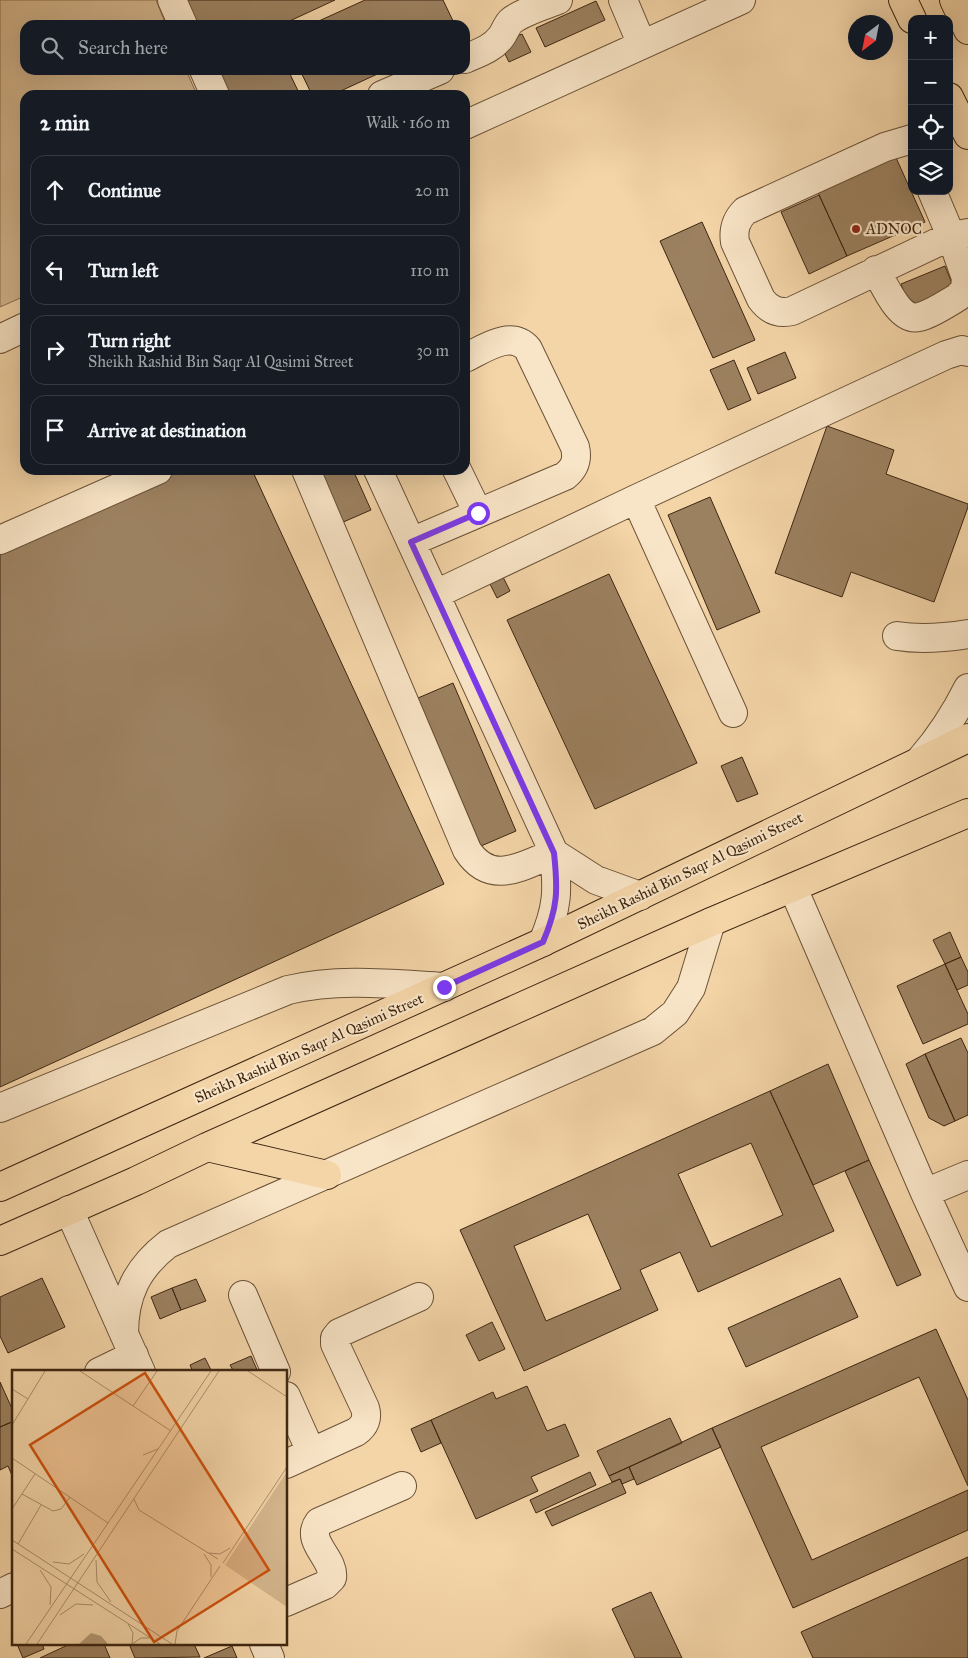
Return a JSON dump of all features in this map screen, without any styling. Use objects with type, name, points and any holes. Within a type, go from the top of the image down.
[{"type":"main road","points":[[903,0],[910,15]]},
{"type":"main road","points":[[954,0],[968,30]]},
{"type":"main road","points":[[953,104],[968,135]]},
{"type":"main road","name":"Sheikh Rashid Bin Saqr Al Qasimi Street","points":[[0,1187],[543,942],[968,738]]},
{"type":"main road","points":[[0,1240],[136,1181],[207,1147],[711,922],[968,813]]},
{"type":"main road","points":[[207,1147],[326,1175]]},
{"type":"street","points":[[172,0],[182,20]]},
{"type":"street","points":[[470,57],[493,46],[503,35],[511,21],[517,17],[558,0]]},
{"type":"street","points":[[622,0],[642,45]]},
{"type":"street","points":[[470,123],[741,0]]},
{"type":"street","points":[[206,75],[213,90]]},
{"type":"street","points":[[394,90],[428,75]]},
{"type":"street","points":[[908,142],[885,147],[752,206],[739,217],[735,225],[735,242],[761,299],[765,305],[778,312],[792,311],[876,270],[960,234]]},
{"type":"street","points":[[876,270],[902,313],[913,318],[920,317],[958,298],[965,289],[966,278],[960,234],[935,195]]},
{"type":"street","points":[[0,339],[20,329]]},
{"type":"street","points":[[411,542],[565,476],[574,467],[575,447],[528,349],[519,341],[507,340],[470,356]]},
{"type":"street","points":[[436,594],[946,355],[962,350],[968,352]]},
{"type":"street","points":[[0,540],[147,475]]},
{"type":"street","points":[[308,475],[459,832],[473,859],[481,866],[501,872],[512,871],[554,853]]},
{"type":"street","points":[[380,475],[554,853],[557,879],[556,900],[552,921],[543,942]]},
{"type":"street","points":[[459,475],[478,513]]},
{"type":"street","points":[[636,499],[733,713]]},
{"type":"street","points":[[897,636],[942,639],[968,634]]},
{"type":"street","points":[[921,759],[942,734],[968,688]]},
{"type":"street","points":[[554,853],[596,880],[640,896]]},
{"type":"street","points":[[793,888],[925,1193],[968,1287]]},
{"type":"street","points":[[133,1354],[124,1316],[128,1299],[134,1283],[143,1268],[154,1255],[168,1244],[653,1031],[675,1013],[691,988],[711,922]]},
{"type":"street","points":[[0,1108],[288,990],[322,984],[356,982],[444,987]]},
{"type":"street","points":[[925,1193],[968,1175]]},
{"type":"street","points":[[69,1210],[133,1354]]},
{"type":"street","points":[[242,1295],[275,1370]]},
{"type":"street","points":[[288,1463],[356,1432],[365,1425],[366,1408],[335,1344],[335,1338],[338,1333],[419,1297]]},
{"type":"street","points":[[103,1370],[133,1354]]},
{"type":"street","points":[[288,1400],[311,1452]]},
{"type":"street","points":[[288,1601],[325,1585],[332,1578],[332,1568],[315,1537],[316,1526],[319,1522],[402,1486]]},
{"type":"street","points":[[0,1594],[12,1588]]},
{"type":"street","points":[[265,1646],[270,1658]]},
{"type":"shaded area","points":[[0,0],[156,0],[164,20],[20,20],[20,75],[188,75],[195,90],[20,90],[20,298],[0,307]]},
{"type":"building","points":[[184,0],[335,0],[292,20],[193,20]]},
{"type":"building","points":[[365,0],[443,0],[453,20],[321,20]]},
{"type":"building","points":[[596,1],[605,20],[545,47],[536,28]]},
{"type":"building","points":[[522,34],[531,52],[509,62],[500,44]]},
{"type":"building","points":[[219,75],[290,75],[298,90],[226,90]]},
{"type":"building","points":[[302,75],[375,75],[343,90],[310,90]]},
{"type":"building","points":[[893,151],[908,184],[908,195],[913,195],[925,222],[847,256],[815,186]]},
{"type":"building","points":[[819,195],[847,256],[809,274],[781,212]]},
{"type":"building","points":[[702,222],[755,340],[713,358],[660,241]]},
{"type":"building","points":[[945,266],[957,296],[910,308],[901,284]]},
{"type":"building","points":[[785,352],[796,378],[758,394],[747,368]]},
{"type":"building","points":[[734,360],[751,400],[728,410],[710,370]]},
{"type":"building","points":[[827,426],[894,450],[886,474],[968,504],[934,602],[851,572],[842,597],[775,573]]},
{"type":"building","points":[[162,475],[254,475],[444,884],[0,1087],[0,549]]},
{"type":"building","points":[[319,475],[355,475],[371,510],[341,523]]},
{"type":"building","points":[[710,497],[760,612],[717,630],[668,515]]},
{"type":"building","points":[[501,573],[510,591],[497,598],[488,580]]},
{"type":"building","points":[[609,574],[697,763],[595,809],[507,620]]},
{"type":"building","points":[[453,683],[516,831],[481,846],[418,698]]},
{"type":"building","points":[[742,757],[758,794],[737,802],[721,766]]},
{"type":"building","points":[[950,932],[961,957],[945,964],[933,940]]},
{"type":"building","points":[[961,957],[968,972],[968,985],[957,990],[945,964]]},
{"type":"building","points":[[945,964],[968,1014],[968,1024],[923,1044],[897,986]]},
{"type":"building","points":[[961,1038],[968,1053],[968,1115],[955,1121],[925,1054]]},
{"type":"building","points":[[925,1054],[955,1121],[944,1126],[929,1118],[906,1064]]},
{"type":"building","points":[[828,1064],[869,1160],[813,1185],[770,1091]]},
{"type":"building","points":[[770,1091],[834,1231],[698,1292],[680,1252],[640,1270],[658,1310],[524,1371],[460,1230]],"holes":[[[751,1143],[783,1215],[711,1247],[678,1174]],[[588,1214],[621,1289],[546,1321],[514,1246]]]},
{"type":"building","points":[[869,1160],[921,1275],[897,1286],[845,1171]]},
{"type":"building","points":[[42,1278],[65,1327],[8,1353],[0,1336],[0,1297]]},
{"type":"building","points":[[840,1278],[858,1317],[746,1367],[728,1328]]},
{"type":"building","points":[[196,1279],[206,1301],[181,1310],[172,1288]]},
{"type":"building","points":[[172,1288],[181,1310],[160,1319],[151,1297]]},
{"type":"building","points":[[492,1322],[505,1349],[479,1361],[466,1335]]},
{"type":"building","points":[[936,1329],[968,1400],[968,1486],[919,1377],[761,1447],[812,1560],[968,1490],[968,1530],[793,1608],[712,1428]]},
{"type":"building","points":[[251,1356],[257,1370],[233,1370],[230,1365]]},
{"type":"building","points":[[205,1358],[211,1370],[192,1370],[190,1365]]},
{"type":"building","points":[[0,1382],[12,1409],[12,1422],[0,1427]]},
{"type":"building","points":[[527,1386],[547,1431],[565,1424],[579,1456],[531,1477],[538,1491],[476,1519],[431,1420],[493,1392],[496,1399]]},
{"type":"building","points":[[670,1418],[682,1443],[609,1476],[597,1451]]},
{"type":"building","points":[[431,1420],[441,1443],[421,1452],[411,1429]]},
{"type":"building","points":[[12,1422],[12,1475],[8,1466],[0,1470],[0,1427]]},
{"type":"building","points":[[712,1428],[721,1447],[637,1485],[629,1467]]},
{"type":"building","points":[[629,1467],[634,1479],[622,1484],[620,1479],[612,1482],[609,1476]]},
{"type":"building","points":[[590,1472],[596,1485],[536,1513],[530,1500]]},
{"type":"building","points":[[620,1479],[626,1493],[552,1526],[545,1512]]},
{"type":"building","points":[[968,1557],[968,1658],[813,1658],[801,1632]]},
{"type":"building","points":[[651,1592],[682,1658],[635,1658],[612,1609]]},
{"type":"building","points":[[18,1646],[43,1646],[44,1649],[23,1658]]},
{"type":"building","points":[[66,1646],[105,1646],[110,1658],[40,1658]]},
{"type":"building","points":[[130,1646],[195,1646],[200,1657],[135,1658]]},
{"type":"building","points":[[232,1646],[237,1658],[204,1658]]},
{"type":"place","name":"ADNOC","points":[[856,229]]},
{"type":"route","points":[[444,987],[543,942],[552,921],[557,893],[554,853],[411,542],[478,513]]}]
